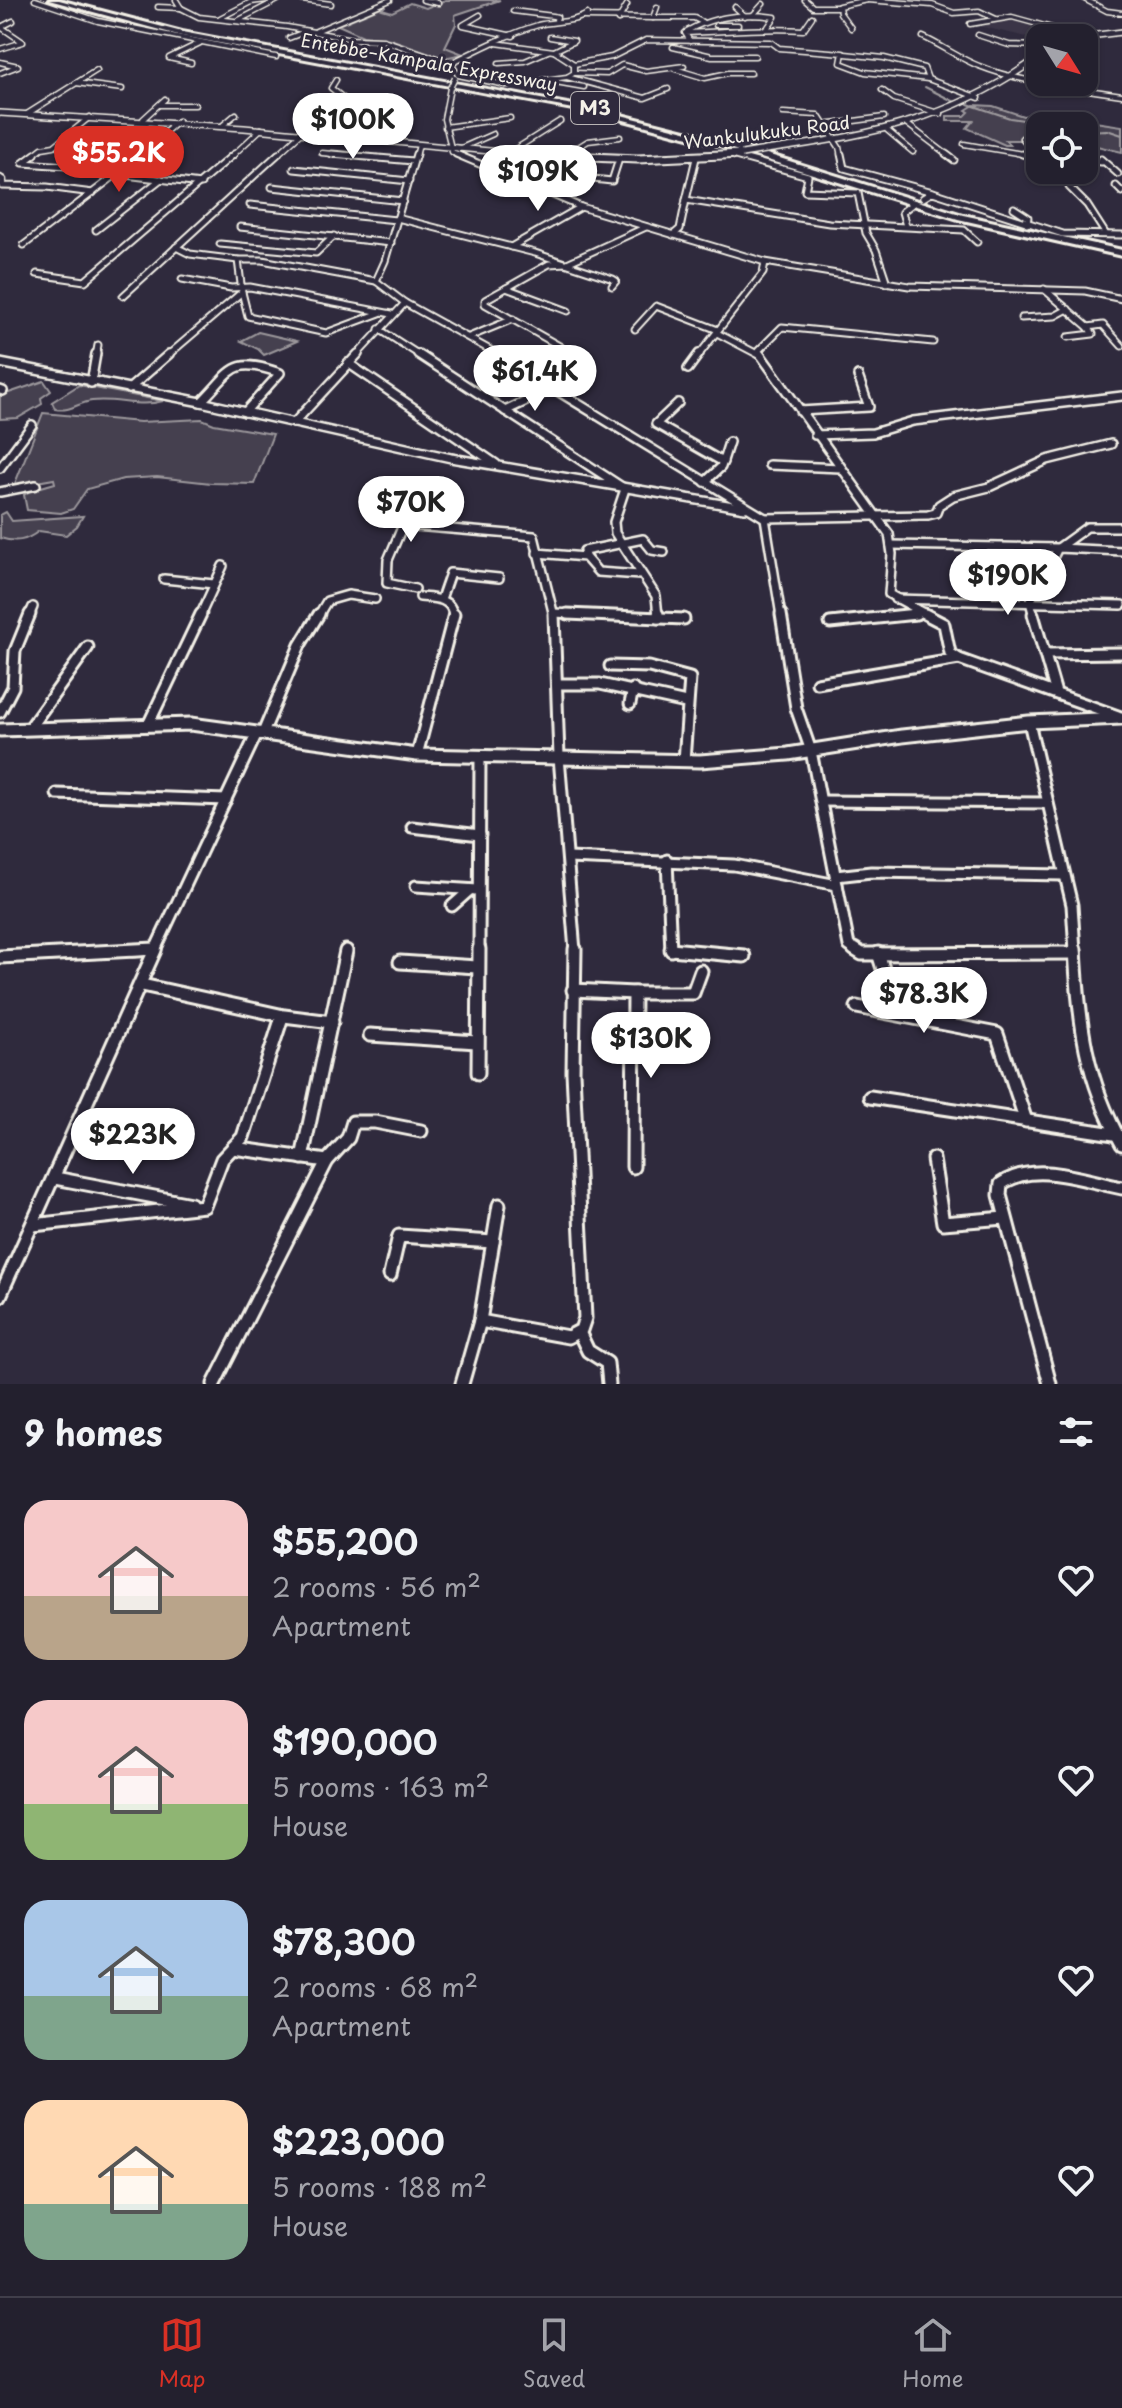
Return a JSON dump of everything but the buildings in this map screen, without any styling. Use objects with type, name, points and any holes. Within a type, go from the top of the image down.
[{"type":"highway","name":"Entebbe–Kampala Expressway","points":[[52,0],[171,32],[634,120],[722,143],[987,224],[1122,251]]},
{"type":"highway","name":"Entebbe–Kampala Expressway","points":[[60,0],[191,34],[613,112],[715,138],[971,216],[1122,251]]},
{"type":"main road","points":[[1098,35],[1121,33]]},
{"type":"main road","name":"Wankulukuku Road","points":[[0,113],[178,121],[561,160],[696,158],[834,141],[887,130],[941,114],[979,98],[1026,67]]},
{"type":"street","points":[[35,0],[98,21],[276,57]]},
{"type":"street","points":[[176,0],[181,8]]},
{"type":"street","points":[[224,19],[220,18],[251,1],[266,0]]},
{"type":"street","points":[[238,21],[278,0]]},
{"type":"street","points":[[302,0],[331,4]]},
{"type":"street","points":[[315,31],[390,0]]},
{"type":"street","points":[[423,0],[438,3]]},
{"type":"street","points":[[805,0],[813,7],[839,7],[849,2],[867,0],[929,4]]},
{"type":"street","points":[[919,0],[954,13],[979,11],[996,19]]},
{"type":"street","points":[[1086,0],[1107,11],[1122,13]]},
{"type":"street","points":[[753,15],[763,4]]},
{"type":"street","points":[[618,20],[627,5]]},
{"type":"street","points":[[158,7],[181,8],[199,17],[315,31],[352,39],[383,40],[451,63],[556,20],[585,15],[618,20],[694,18],[702,22]]},
{"type":"street","points":[[653,18],[657,7]]},
{"type":"street","points":[[735,7],[745,16]]},
{"type":"street","points":[[839,7],[851,28]]},
{"type":"street","points":[[513,11],[553,16],[557,17],[556,20]]},
{"type":"street","points":[[480,15],[463,25],[513,36]]},
{"type":"street","points":[[685,32],[702,22],[753,15],[775,17],[768,27]]},
{"type":"street","points":[[685,32],[750,31],[768,27],[803,30],[812,17]]},
{"type":"street","points":[[970,24],[1013,17],[1038,24]]},
{"type":"street","points":[[0,49],[23,42],[1,27],[13,21]]},
{"type":"street","points":[[712,21],[720,26],[738,25]]},
{"type":"street","points":[[289,38],[307,30]]},
{"type":"street","points":[[685,32],[690,41]]},
{"type":"street","points":[[978,35],[1009,45],[1026,46]]},
{"type":"street","points":[[499,63],[525,61],[574,41],[550,37]]},
{"type":"street","points":[[923,37],[956,52],[975,65],[1014,77],[1122,95]]},
{"type":"street","points":[[496,43],[551,51],[574,64],[612,57],[646,40],[771,42],[779,48],[887,58],[917,65],[924,68],[928,79]]},
{"type":"street","points":[[191,63],[169,58],[201,43]]},
{"type":"street","points":[[638,43],[692,49],[712,56],[755,56]]},
{"type":"street","points":[[682,55],[692,49]]},
{"type":"street","points":[[845,54],[841,63],[865,72],[928,79],[979,98]]},
{"type":"street","points":[[0,62],[18,66],[0,73]]},
{"type":"street","points":[[451,63],[456,76],[444,109],[449,148],[474,164],[581,207],[765,262],[887,283],[966,290],[1085,291],[1122,299]]},
{"type":"street","points":[[574,64],[574,73]]},
{"type":"street","points":[[456,76],[506,85],[567,77],[574,73],[607,74],[622,65],[645,71],[684,66]]},
{"type":"street","points":[[675,69],[705,78],[751,73]]},
{"type":"street","points":[[27,114],[97,70]]},
{"type":"street","points":[[530,73],[537,81]]},
{"type":"street","points":[[567,77],[645,98],[668,89]]},
{"type":"street","points":[[318,135],[347,106],[348,102],[331,88],[336,80]]},
{"type":"street","points":[[546,80],[584,87]]},
{"type":"street","points":[[75,82],[122,89]]},
{"type":"street","points":[[114,88],[124,82]]},
{"type":"street","points":[[882,90],[891,97],[941,114]]},
{"type":"street","points":[[143,119],[165,99]]},
{"type":"street","points":[[159,105],[195,105]]},
{"type":"street","points":[[783,113],[818,115],[847,170],[900,181],[1063,234],[1122,235]]},
{"type":"street","points":[[223,125],[236,114]]},
{"type":"street","points":[[82,167],[23,163],[42,148],[55,145],[90,117]]},
{"type":"street","points":[[824,125],[884,117]]},
{"type":"street","points":[[445,127],[510,118]]},
{"type":"street","points":[[24,245],[117,174],[178,121]]},
{"type":"street","points":[[506,155],[560,121]]},
{"type":"street","points":[[907,124],[954,160]]},
{"type":"street","points":[[37,274],[85,281],[202,184],[261,129]]},
{"type":"street","points":[[887,130],[913,152]]},
{"type":"street","points":[[123,296],[301,133]]},
{"type":"street","points":[[459,149],[493,134]]},
{"type":"street","points":[[561,160],[566,153],[600,135],[620,137]]},
{"type":"street","points":[[964,144],[1026,152]]},
{"type":"street","points":[[376,281],[391,243],[419,145]]},
{"type":"street","points":[[322,153],[413,161]]},
{"type":"street","points":[[731,155],[808,176],[805,191],[858,193],[864,225],[887,283]]},
{"type":"street","points":[[673,235],[680,229],[696,158]]},
{"type":"street","points":[[574,177],[612,181],[619,159]]},
{"type":"street","points":[[1098,161],[1118,174]]},
{"type":"street","points":[[294,169],[409,181]]},
{"type":"street","points":[[117,174],[202,184]]},
{"type":"street","points":[[0,178],[3,180],[2,186],[47,187],[93,193]]},
{"type":"street","points":[[96,230],[161,179]]},
{"type":"street","points":[[1116,186],[1122,192]]},
{"type":"street","points":[[272,187],[403,201]]},
{"type":"street","points":[[1069,187],[1087,205],[1105,233]]},
{"type":"street","points":[[923,198],[933,192]]},
{"type":"street","points":[[686,200],[829,223],[964,230],[977,242]]},
{"type":"street","points":[[906,226],[902,212],[912,204]]},
{"type":"street","points":[[250,205],[397,219],[511,247],[615,280],[612,286]]},
{"type":"street","points":[[511,247],[581,207]]},
{"type":"street","points":[[1014,208],[1028,217],[1027,224]]},
{"type":"street","points":[[240,227],[391,243]]},
{"type":"street","points":[[561,347],[484,302],[549,264],[563,264],[601,250],[617,238],[646,227]]},
{"type":"street","points":[[220,244],[316,253],[334,236]]},
{"type":"street","points":[[176,247],[190,254],[262,260],[376,281],[405,303],[469,337],[765,518],[878,518],[936,513],[939,505],[953,496],[989,487],[1047,460],[1111,444]]},
{"type":"street","points":[[238,260],[248,316],[319,333],[332,332],[380,313]]},
{"type":"street","points":[[688,369],[763,273],[765,262]]},
{"type":"street","points":[[182,279],[392,314]]},
{"type":"street","points":[[506,288],[568,311]]},
{"type":"street","points":[[1044,289],[1093,334],[1068,337]]},
{"type":"street","points":[[129,389],[241,290]]},
{"type":"street","points":[[294,423],[405,303]]},
{"type":"street","points":[[635,329],[656,306],[758,351],[815,435],[889,534],[888,590],[894,599],[944,624],[948,650],[959,659],[1122,718]]},
{"type":"street","points":[[1021,318],[1055,316],[1068,309]]},
{"type":"street","points":[[469,337],[513,319]]},
{"type":"street","points":[[1088,327],[1103,325],[1122,346]]},
{"type":"street","points":[[758,351],[782,327],[933,342]]},
{"type":"street","points":[[379,329],[625,489]]},
{"type":"street","points":[[91,383],[98,345]]},
{"type":"street","points":[[201,402],[238,365],[246,362],[280,373],[245,412]]},
{"type":"street","points":[[0,363],[201,402],[499,467],[748,508]]},
{"type":"street","points":[[348,363],[499,467]]},
{"type":"street","points":[[800,411],[869,407],[858,376]]},
{"type":"street","points":[[505,411],[552,389]]},
{"type":"street","points":[[815,435],[873,433],[913,421],[1122,396]]},
{"type":"street","points":[[678,403],[656,424],[723,462]]},
{"type":"street","points":[[0,468],[32,425]]},
{"type":"street","points":[[705,482],[723,462],[729,442]]},
{"type":"street","points":[[769,465],[841,468]]},
{"type":"street","points":[[0,492],[36,485]]},
{"type":"street","points":[[625,489],[614,522],[615,533],[656,596],[658,618]]},
{"type":"street","points":[[765,518],[796,708],[811,751],[849,946],[862,954],[1075,953]]},
{"type":"street","points":[[417,755],[454,612],[451,604],[441,599],[387,583],[388,560],[398,530],[403,525],[534,536],[554,613],[559,757],[575,953],[573,1072],[585,1318],[579,1332],[568,1337],[480,1321]]},
{"type":"street","points":[[1056,693],[1030,602],[1058,548],[1087,527],[1122,527]]},
{"type":"street","points":[[640,575],[598,572],[585,557],[584,551],[643,539],[652,550],[664,552]]},
{"type":"street","points":[[891,545],[938,541],[1122,551]]},
{"type":"street","points":[[538,553],[585,557]]},
{"type":"street","points":[[149,723],[223,566]]},
{"type":"street","points":[[441,599],[450,573],[499,578]]},
{"type":"street","points":[[164,579],[214,584]]},
{"type":"street","points":[[0,1296],[142,985],[155,950],[300,645],[327,601],[348,595],[375,599]]},
{"type":"street","points":[[894,599],[1122,605]]},
{"type":"street","points":[[0,712],[13,687],[15,651],[33,607]]},
{"type":"street","points":[[554,613],[684,619]]},
{"type":"street","points":[[830,623],[922,613]]},
{"type":"street","points":[[29,729],[88,647]]},
{"type":"street","points":[[1045,654],[1122,653]]},
{"type":"street","points":[[817,683],[959,659]]},
{"type":"street","points":[[610,666],[649,667],[690,678],[684,761]]},
{"type":"street","points":[[557,684],[600,684],[686,703]]},
{"type":"street","points":[[630,704],[633,689]]},
{"type":"street","points":[[0,730],[149,723],[260,733],[417,755],[684,761],[744,759],[902,736],[1029,722],[1122,718]]},
{"type":"street","points":[[1029,722],[1074,916],[1079,1019],[1087,1062],[1114,1134],[1122,1144]]},
{"type":"street","points":[[478,1073],[474,890],[480,835],[480,756]]},
{"type":"street","points":[[57,794],[226,800]]},
{"type":"street","points":[[821,801],[1047,803]]},
{"type":"street","points":[[412,827],[480,835]]},
{"type":"street","points":[[568,858],[734,865],[837,881],[871,872],[1064,875]]},
{"type":"street","points":[[667,860],[671,951],[744,956]]},
{"type":"street","points":[[416,886],[474,890]]},
{"type":"street","points":[[452,906],[474,890]]},
{"type":"street","points":[[0,957],[155,950]]},
{"type":"street","points":[[302,1158],[346,951]]},
{"type":"street","points":[[878,953],[897,1013]]},
{"type":"street","points":[[400,962],[477,967]]},
{"type":"street","points":[[573,990],[693,993],[701,971]]},
{"type":"street","points":[[142,985],[196,994],[282,1017],[332,1022]]},
{"type":"street","points":[[634,993],[651,993]]},
{"type":"street","points":[[633,1167],[634,993]]},
{"type":"street","points":[[857,1007],[997,1034],[1026,1121]]},
{"type":"street","points":[[204,1206],[222,1159],[246,1130],[282,1017]]},
{"type":"street","points":[[370,1035],[477,1042]]},
{"type":"street","points":[[870,1097],[1114,1134]]},
{"type":"street","points":[[214,1384],[327,1161],[348,1138],[353,1122],[375,1122],[421,1131]]},
{"type":"street","points":[[233,1148],[327,1161]]},
{"type":"street","points":[[933,1159],[943,1223],[1005,1218]]},
{"type":"street","points":[[1050,1384],[1005,1218],[1001,1184],[1018,1173],[1055,1175],[1122,1188]]},
{"type":"street","points":[[55,1178],[204,1206]]},
{"type":"street","points":[[462,1384],[480,1321],[499,1205]]},
{"type":"street","points":[[33,1225],[204,1206]]},
{"type":"street","points":[[390,1275],[399,1236],[493,1242]]},
{"type":"street","points":[[579,1332],[588,1351],[607,1363],[609,1384]]},
{"type":"shaded area","points":[[445,0],[500,0],[455,15],[456,24],[445,47],[463,54],[444,58],[390,39],[363,36],[338,25],[386,5],[382,9],[392,12],[410,3],[426,8]]},
{"type":"shaded area","points":[[1012,17],[1036,24],[1026,24],[1026,37],[970,24]]},
{"type":"shaded area","points":[[974,105],[993,106],[1026,116],[1025,140],[1005,140],[1010,145],[1005,145],[967,128],[973,121],[947,121],[947,116],[965,116],[969,112],[966,110]]},
{"type":"shaded area","points":[[1098,122],[1122,126],[1122,152],[1098,146]]},
{"type":"shaded area","points":[[258,332],[297,341],[264,355],[241,341]]},
{"type":"shaded area","points":[[44,381],[51,391],[41,398],[42,404],[18,418],[0,419],[0,396]]},
{"type":"shaded area","points":[[79,385],[163,401],[145,404],[92,401],[55,409],[52,402]]},
{"type":"shaded area","points":[[43,413],[140,422],[202,419],[214,424],[273,434],[254,484],[157,477],[123,479],[87,489],[73,509],[61,513],[27,510],[24,495],[55,483],[54,479],[14,486]]},
{"type":"shaded area","points":[[6,512],[12,521],[83,516],[66,535],[39,531],[25,539],[11,540],[0,538],[0,515]]},
{"type":"waterway","points":[[925,87],[955,102]]},
{"type":"waterway","points":[[968,104],[1026,120]]},
{"type":"waterway","points":[[1098,130],[1122,135]]}]
